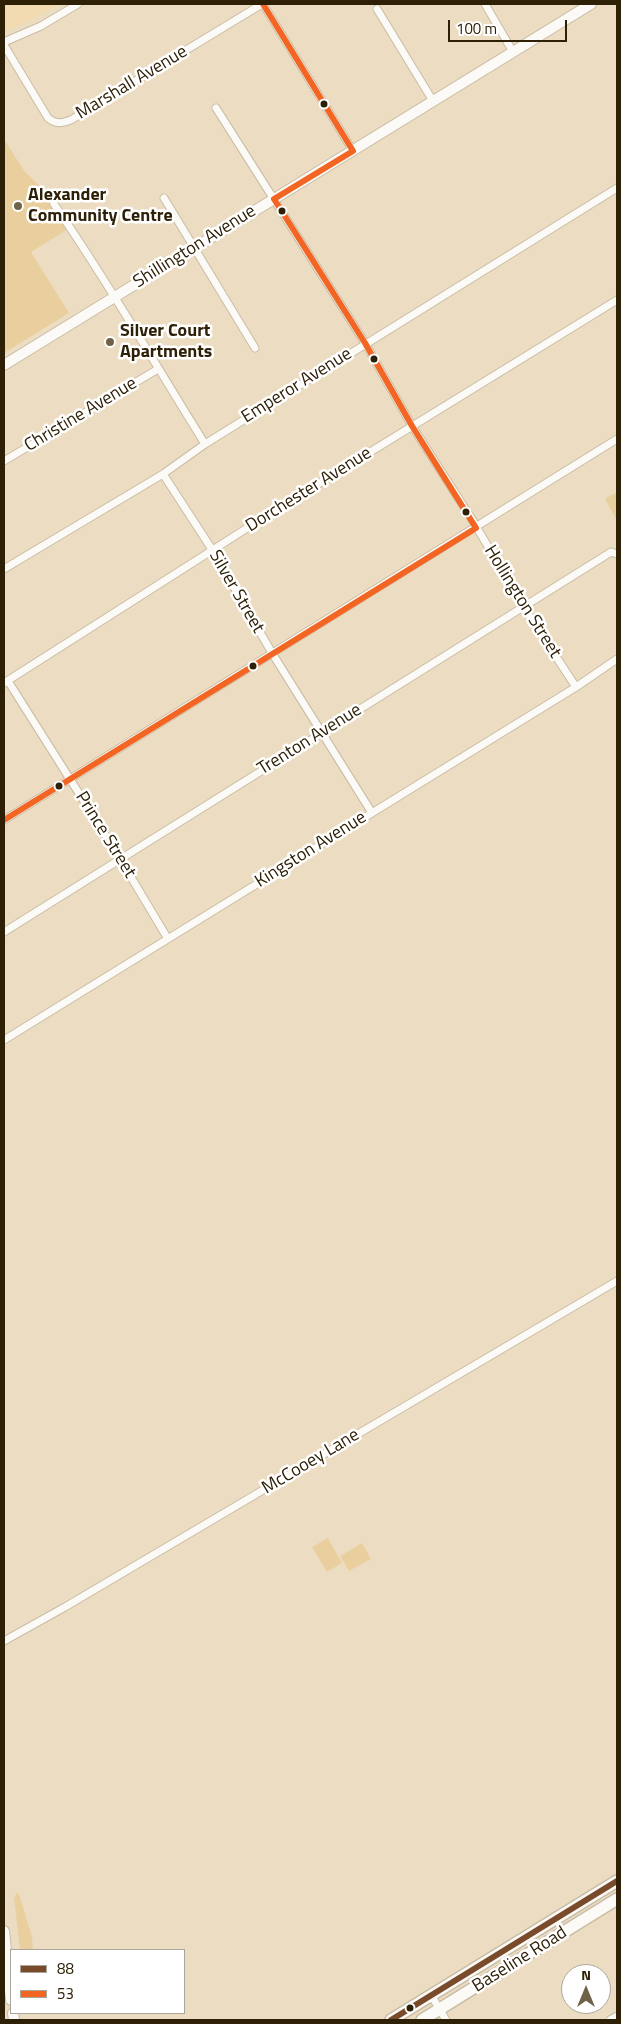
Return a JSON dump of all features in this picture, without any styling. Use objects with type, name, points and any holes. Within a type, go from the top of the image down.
[{"type":"main road","name":"Baseline Road","points":[[391,2020],[617,1881]]},
{"type":"main road","name":"Baseline Road","points":[[422,2020],[617,1899]]},
{"type":"street","points":[[4,44],[41,26],[78,4]]},
{"type":"street","points":[[262,4],[353,150]]},
{"type":"street","name":"Marshall Avenue","points":[[4,44],[48,118],[61,124],[71,120],[262,4]]},
{"type":"street","points":[[485,4],[513,52]]},
{"type":"street","name":"Shillington Avenue","points":[[4,365],[591,4]]},
{"type":"street","points":[[377,9],[433,101]]},
{"type":"street","name":"Hollington Street","points":[[216,108],[365,343],[412,426],[524,608],[576,687]]},
{"type":"street","name":"Emperor Avenue","points":[[4,569],[163,474],[205,444],[365,343],[617,188]]},
{"type":"street","points":[[164,198],[254,348]]},
{"type":"street","points":[[54,204],[116,296],[158,369],[205,444]]},
{"type":"street","name":"Dorchester Avenue","points":[[6,682],[255,523],[617,300]]},
{"type":"street","name":"Christine Avenue","points":[[4,461],[158,369]]},
{"type":"street","points":[[4,820],[617,440]]},
{"type":"street","name":"Silver Street","points":[[163,474],[213,551],[272,654],[372,813]]},
{"type":"street","name":"Trenton Avenue","points":[[4,932],[611,552],[617,554]]},
{"type":"street","name":"Kingston Avenue","points":[[4,1040],[576,687],[617,659]]},
{"type":"street","name":"Prince Street","points":[[6,682],[70,779],[168,939]]},
{"type":"street","name":"McCooey Lane","points":[[4,1641],[617,1282]]},
{"type":"street","points":[[4,1930],[10,1990]]},
{"type":"street","points":[[431,1995],[446,2020]]},
{"type":"street","points":[[610,2020],[617,2016]]},
{"type":"shaded area","points":[[4,4],[59,4],[28,22],[4,32]]},
{"type":"shaded area","points":[[4,139],[25,172],[54,199],[70,228],[31,252],[69,313],[4,353]]},
{"type":"shaded area","points":[[617,492],[617,521],[605,499]]},
{"type":"shaded area","points":[[328,1538],[342,1563],[327,1572],[312,1547]]},
{"type":"shaded area","points":[[362,1543],[371,1559],[349,1571],[340,1556]]},
{"type":"shaded area","points":[[17,1893],[19,1894],[32,1937],[33,1949],[20,1949],[14,1898]]},
{"type":"transit line","name":"53","points":[[263,4],[353,151]]},
{"type":"transit line","name":"53","points":[[274,199],[353,151]]},
{"type":"transit line","name":"53","points":[[274,199],[365,343],[412,426],[476,528]]},
{"type":"transit line","name":"53","points":[[4,820],[476,528]]},
{"type":"transit line","name":"88","points":[[391,2020],[617,1881]]},
{"type":"place","name":"Alexander Community Centre","points":[[18,206]]},
{"type":"place","name":"Silver Court Apartments","points":[[110,342]]}]
